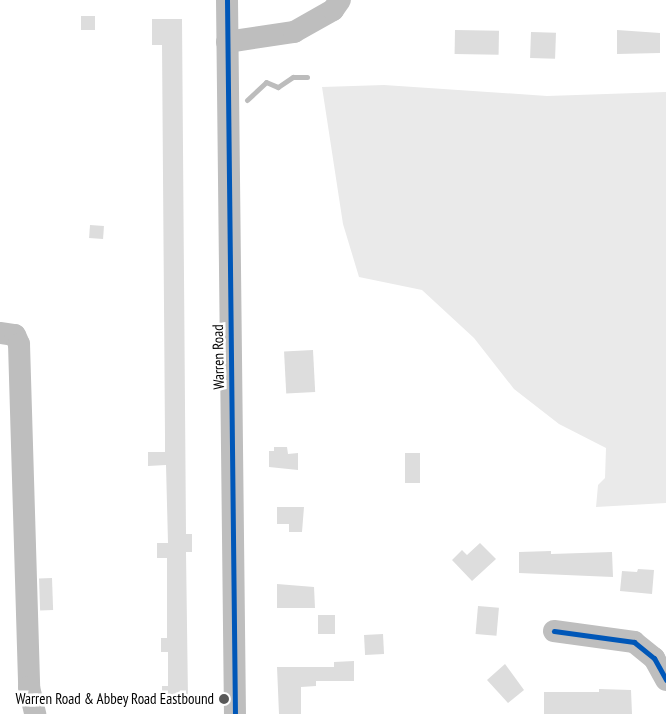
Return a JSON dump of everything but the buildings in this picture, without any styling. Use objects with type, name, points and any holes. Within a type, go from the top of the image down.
[{"type":"street","name":"Warren Road","points":[[227,0],[235,714]]},
{"type":"street","points":[[227,42],[294,32],[333,10],[340,0]]},
{"type":"street","points":[[0,333],[15,335],[19,344],[30,687],[35,714]]},
{"type":"street","points":[[554,631],[634,642],[654,658],[666,680]]},
{"type":"shaded area","points":[[384,85],[547,96],[666,92],[666,503],[596,507],[598,485],[605,478],[606,448],[559,424],[514,389],[474,338],[422,290],[359,277],[343,224],[322,87]]},
{"type":"waterway","points":[[247,100],[266,82],[278,87],[293,77],[307,77]]},
{"type":"cycle path","points":[[227,0],[235,714]]},
{"type":"cycle path","points":[[554,631],[634,642],[654,658],[666,680]]},
{"type":"place","name":"Warren Road & Abbey Road Eastbound","points":[[224,699]]}]
